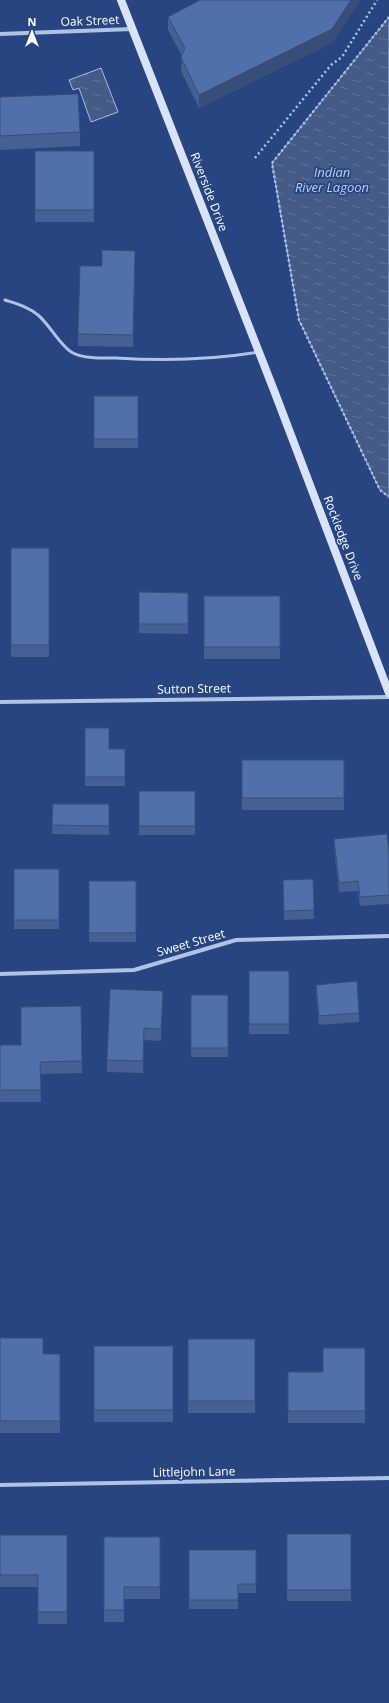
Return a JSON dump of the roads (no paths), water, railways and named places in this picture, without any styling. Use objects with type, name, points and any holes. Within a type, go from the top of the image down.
[{"type":"street","name":"Riverside Drive","points":[[121,0],[275,393]]},
{"type":"street","name":"Oak Street","points":[[0,34],[132,29]]},
{"type":"street","name":"Rockledge Drive","points":[[275,393],[389,693]]},
{"type":"street","name":"Sutton Street","points":[[0,702],[389,697]]},
{"type":"street","name":"Sweet Street","points":[[0,974],[134,970],[236,940],[389,936]]},
{"type":"street","name":"Littlejohn Lane","points":[[0,1485],[389,1478]]},
{"type":"lane","points":[[5,300],[32,310],[48,325],[67,349],[76,354],[98,358],[159,361],[220,358],[258,352]]},
{"type":"water","name":"Indian River Lagoon","points":[[389,17],[389,497],[380,490],[299,320],[272,163]]},
{"type":"water","points":[[101,68],[118,112],[91,122],[79,88],[73,90],[69,80]]}]
